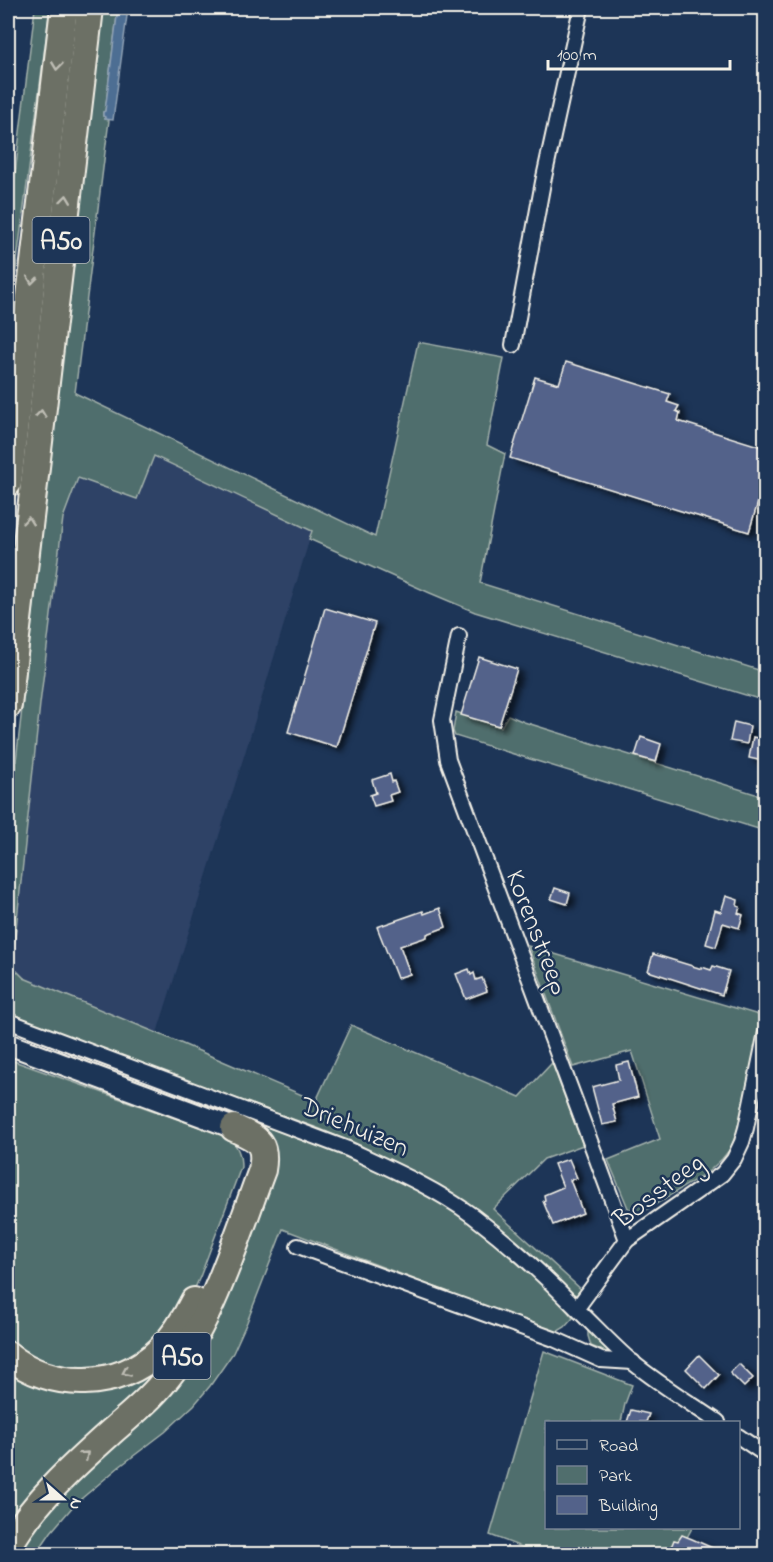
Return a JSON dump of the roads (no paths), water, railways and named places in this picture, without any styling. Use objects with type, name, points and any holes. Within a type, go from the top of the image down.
[{"type":"highway","name":"A50","points":[[8,483],[64,8]]},
{"type":"highway","name":"A50","points":[[8,705],[35,460],[90,8]]},
{"type":"highway","name":"A50","points":[[8,407],[22,363]]},
{"type":"highway","name":"A50","points":[[8,1355],[29,1370],[45,1376],[77,1382],[121,1375],[160,1350],[183,1322],[195,1300],[248,1163],[249,1144],[234,1128]]},
{"type":"highway","name":"A50","points":[[8,1547],[47,1492],[161,1385],[179,1361],[204,1318],[262,1170],[263,1154],[259,1142],[255,1137],[234,1128]]},
{"type":"main road","points":[[8,1044],[234,1128]]},
{"type":"street","points":[[513,345],[543,182],[581,8]]},
{"type":"street","name":"Korenstreep","points":[[459,636],[442,720],[448,760],[627,1240]]},
{"type":"street","name":"Driehuizen","points":[[8,1022],[348,1149],[436,1192],[471,1215],[525,1259],[633,1362],[717,1421]]},
{"type":"street","name":"Bossteeg","points":[[577,1308],[627,1240],[722,1174],[735,1159],[746,1128],[765,1032]]},
{"type":"street","points":[[298,1246],[554,1339],[601,1360],[633,1362]]},
{"type":"street","points":[[740,1437],[765,1455]]}]
